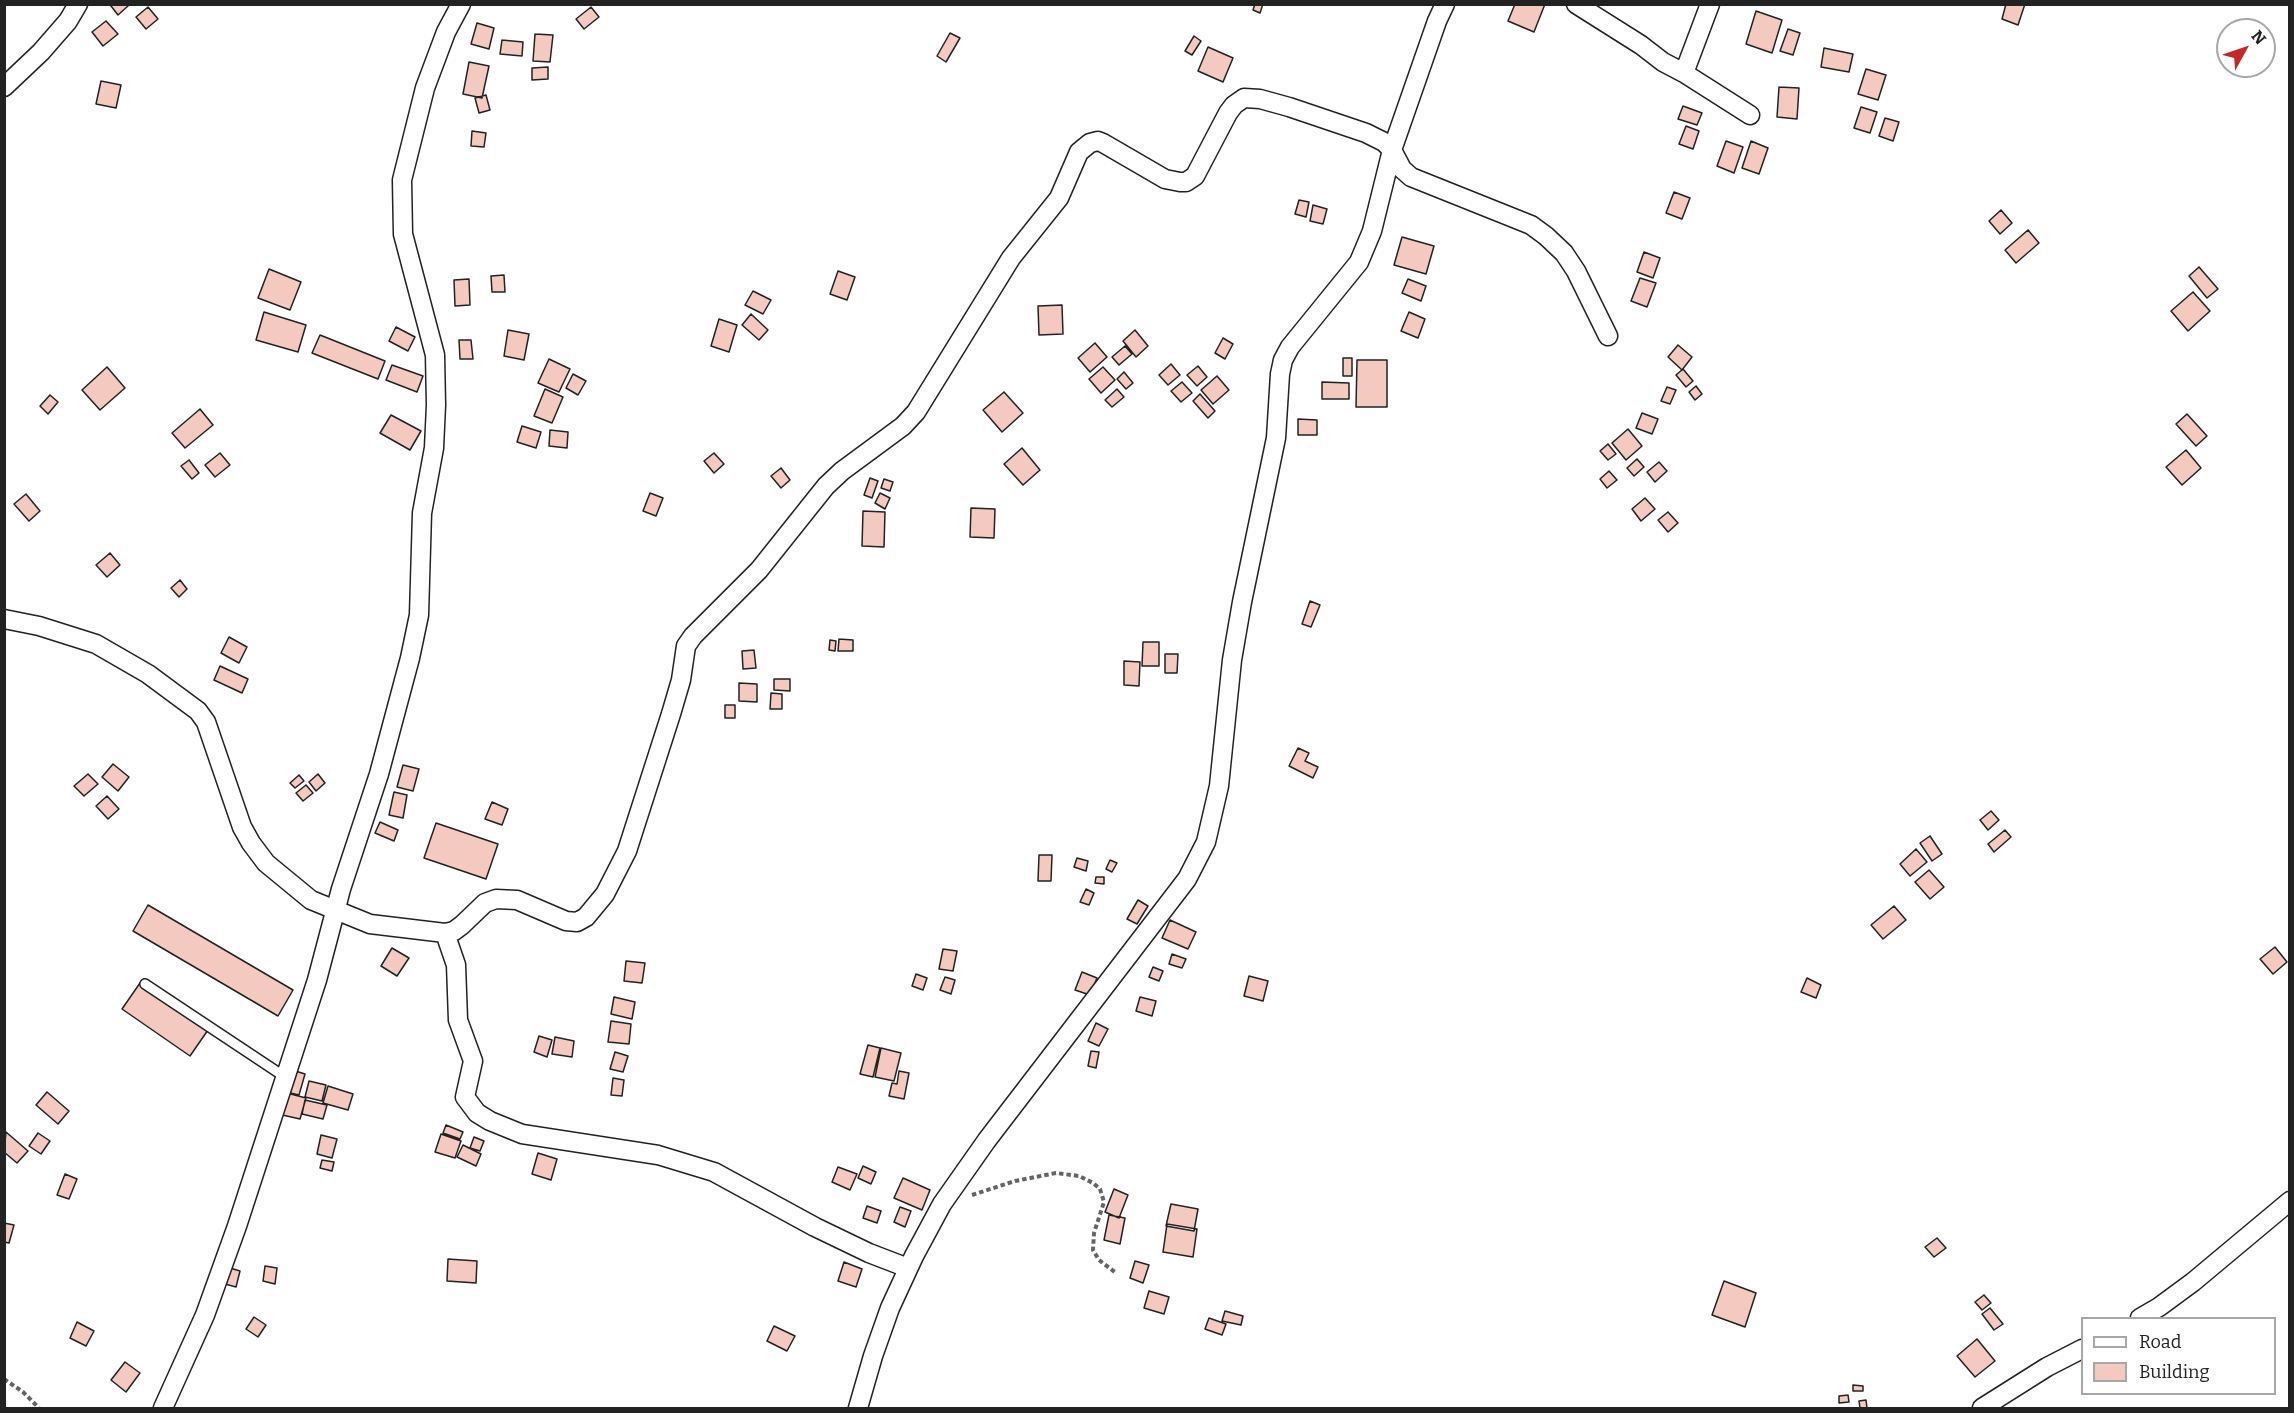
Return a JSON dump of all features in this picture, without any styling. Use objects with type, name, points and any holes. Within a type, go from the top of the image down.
[{"type":"street","points":[[4,87],[41,52],[68,21],[78,4]]},
{"type":"street","points":[[164,1408],[205,1315],[237,1226],[317,980],[335,910],[379,774],[410,658],[419,615],[422,513],[434,448],[436,405],[435,355],[403,234],[402,180],[426,88],[446,32],[461,4]]},
{"type":"street","points":[[858,1408],[890,1308],[942,1204],[993,1131],[1187,879],[1206,842],[1219,786],[1230,680],[1242,602],[1276,438],[1283,360],[1290,347],[1359,262],[1372,231],[1392,150],[1445,4]]},
{"type":"street","points":[[1576,4],[1750,116]]},
{"type":"street","points":[[1684,73],[1710,4]]},
{"type":"street","points":[[4,619],[39,626],[96,644],[148,674],[198,711],[206,722],[242,827],[251,843],[266,863],[311,900],[370,924],[445,933],[462,926],[485,903],[496,899],[517,900],[566,921],[577,922],[586,917],[605,894],[627,851],[681,680],[686,646],[759,570],[826,486],[842,471],[903,426],[916,412],[1011,258],[1059,198],[1075,160],[1084,147],[1098,141],[1166,179],[1186,182],[1200,170],[1228,113],[1244,98],[1279,104],[1378,137],[1392,150],[1401,169],[1411,177],[1531,225],[1546,236],[1564,253],[1576,271],[1608,336]]},
{"type":"street","points":[[445,933],[456,965],[458,1020],[473,1061],[465,1097],[477,1113],[522,1134],[658,1155],[714,1172],[815,1227],[869,1253],[908,1268]]},
{"type":"street","points":[[2142,1317],[2193,1282],[2289,1201]]},
{"type":"street","points":[[1982,1408],[2047,1367],[2081,1350]]},
{"type":"lane","points":[[145,984],[285,1077]]},
{"type":"path","points":[[942,1204],[1039,1175],[1062,1173],[1079,1176],[1093,1183],[1102,1193],[1104,1202],[1092,1251],[1116,1274]]},
{"type":"path","points":[[4,1379],[23,1392],[39,1408]]},
{"type":"building","points":[[127,4],[128,6],[118,15],[111,6]]},
{"type":"building","points":[[1255,4],[1263,4],[1260,13],[1253,10]]},
{"type":"building","points":[[1515,4],[1545,4],[1534,32],[1508,21]]},
{"type":"building","points":[[2006,4],[2025,4],[2018,25],[2002,19]]},
{"type":"building","points":[[148,7],[158,19],[146,29],[136,17]]},
{"type":"building","points":[[591,7],[599,17],[584,29],[576,19]]},
{"type":"building","points":[[1756,11],[1782,20],[1772,53],[1746,44]]},
{"type":"building","points":[[106,21],[118,34],[103,46],[92,32]]},
{"type":"building","points":[[477,23],[494,28],[489,49],[471,44]]},
{"type":"building","points":[[1788,29],[1800,33],[1793,55],[1780,51]]},
{"type":"building","points":[[950,33],[960,38],[946,62],[937,56]]},
{"type":"building","points":[[535,34],[553,35],[550,62],[533,61]]},
{"type":"building","points":[[1194,36],[1201,41],[1192,55],[1185,51]]},
{"type":"building","points":[[502,40],[523,42],[522,56],[500,54]]},
{"type":"building","points":[[1208,47],[1233,58],[1223,82],[1198,71]]},
{"type":"building","points":[[1824,48],[1853,54],[1849,72],[1821,67]]},
{"type":"building","points":[[469,62],[489,66],[482,98],[463,94]]},
{"type":"building","points":[[548,67],[548,79],[532,80],[532,68]]},
{"type":"building","points":[[1866,69],[1886,75],[1878,100],[1858,94]]},
{"type":"building","points":[[101,81],[121,85],[116,108],[96,104]]},
{"type":"building","points":[[1779,87],[1799,88],[1797,119],[1777,117]]},
{"type":"building","points":[[486,95],[490,110],[479,113],[475,98]]},
{"type":"building","points":[[1683,106],[1702,113],[1697,125],[1678,119]]},
{"type":"building","points":[[1861,107],[1877,112],[1870,133],[1854,128]]},
{"type":"building","points":[[1885,118],[1899,122],[1893,141],[1879,136]]},
{"type":"building","points":[[1686,126],[1699,131],[1693,149],[1679,144]]},
{"type":"building","points":[[472,131],[486,133],[484,147],[471,146]]},
{"type":"building","points":[[1726,141],[1743,147],[1734,173],[1717,166]]},
{"type":"building","points":[[1751,141],[1768,148],[1759,174],[1742,168]]},
{"type":"building","points":[[1674,192],[1690,198],[1682,219],[1666,213]]},
{"type":"building","points":[[1299,200],[1309,202],[1306,217],[1295,214]]},
{"type":"building","points":[[1313,205],[1327,209],[1323,224],[1310,221]]},
{"type":"building","points":[[2001,210],[2012,223],[2000,234],[1989,221]]},
{"type":"building","points":[[2028,230],[2039,243],[2016,263],[2005,250]]},
{"type":"building","points":[[1402,237],[1434,246],[1426,274],[1394,265]]},
{"type":"building","points":[[1644,252],[1660,258],[1653,278],[1637,272]]},
{"type":"building","points":[[2199,267],[2218,289],[2207,298],[2189,276]]},
{"type":"building","points":[[269,269],[301,282],[290,310],[258,298]]},
{"type":"building","points":[[838,271],[855,277],[847,300],[830,294]]},
{"type":"building","points":[[504,275],[505,292],[492,292],[491,276]]},
{"type":"building","points":[[1640,278],[1656,283],[1647,307],[1631,301]]},
{"type":"building","points":[[469,279],[470,305],[455,306],[454,280]]},
{"type":"building","points":[[1408,279],[1426,286],[1421,301],[1402,293]]},
{"type":"building","points":[[753,291],[771,300],[763,314],[745,305]]},
{"type":"building","points":[[2193,292],[2210,311],[2188,331],[2171,311]]},
{"type":"building","points":[[1062,305],[1063,334],[1039,335],[1038,306]]},
{"type":"building","points":[[264,312],[306,325],[298,352],[256,340]]},
{"type":"building","points":[[1409,312],[1425,319],[1418,338],[1401,331]]},
{"type":"building","points":[[751,314],[768,330],[759,340],[742,325]]},
{"type":"building","points":[[719,319],[737,325],[729,352],[711,346]]},
{"type":"building","points":[[396,327],[415,337],[408,351],[389,341]]},
{"type":"building","points":[[508,330],[529,334],[524,360],[504,356]]},
{"type":"building","points":[[1135,330],[1148,346],[1136,357],[1123,341]]},
{"type":"building","points":[[320,335],[385,361],[378,379],[312,353]]},
{"type":"building","points":[[1223,338],[1233,344],[1225,359],[1215,353]]},
{"type":"building","points":[[459,340],[471,340],[473,359],[460,359]]},
{"type":"building","points":[[1095,343],[1107,357],[1090,372],[1078,358]]},
{"type":"building","points":[[1678,345],[1692,357],[1682,370],[1668,357]]},
{"type":"building","points":[[1125,346],[1132,354],[1119,365],[1112,357]]},
{"type":"building","points":[[1343,358],[1352,358],[1352,376],[1343,376]]},
{"type":"building","points":[[549,359],[570,369],[559,392],[538,383]]},
{"type":"building","points":[[1357,360],[1387,360],[1387,407],[1356,407]]},
{"type":"building","points":[[1171,364],[1180,375],[1168,385],[1159,375]]},
{"type":"building","points":[[392,365],[423,376],[417,392],[386,380]]},
{"type":"building","points":[[1198,366],[1207,377],[1197,386],[1187,375]]},
{"type":"building","points":[[107,367],[125,388],[100,410],[82,390]]},
{"type":"building","points":[[1103,367],[1115,380],[1101,393],[1089,379]]},
{"type":"building","points":[[1683,369],[1693,381],[1686,387],[1676,375]]},
{"type":"building","points":[[1124,372],[1133,383],[1126,389],[1117,379]]},
{"type":"building","points":[[573,374],[586,381],[578,395],[566,388]]},
{"type":"building","points":[[1217,376],[1229,390],[1213,404],[1201,390]]},
{"type":"building","points":[[1182,382],[1192,393],[1181,402],[1171,391]]},
{"type":"building","points":[[1322,382],[1349,383],[1349,399],[1322,399]]},
{"type":"building","points":[[1696,386],[1702,394],[1695,400],[1689,392]]},
{"type":"building","points":[[1667,387],[1676,390],[1670,404],[1661,401]]},
{"type":"building","points":[[545,389],[563,397],[552,423],[534,416]]},
{"type":"building","points":[[1117,389],[1124,397],[1112,407],[1105,400]]},
{"type":"building","points":[[1004,392],[1023,413],[1002,432],[983,410]]},
{"type":"building","points":[[1200,394],[1215,411],[1208,418],[1193,401]]},
{"type":"building","points":[[50,395],[58,402],[48,414],[40,406]]},
{"type":"building","points":[[200,409],[213,425],[185,448],[172,433]]},
{"type":"building","points":[[1642,413],[1658,419],[1652,434],[1636,428]]},
{"type":"building","points":[[2187,414],[2207,436],[2196,446],[2176,424]]},
{"type":"building","points":[[391,415],[421,431],[410,450],[380,433]]},
{"type":"building","points":[[1298,419],[1317,420],[1317,435],[1298,435]]},
{"type":"building","points":[[522,426],[541,432],[536,448],[517,442]]},
{"type":"building","points":[[1628,429],[1642,446],[1626,460],[1612,443]]},
{"type":"building","points":[[550,430],[568,432],[567,448],[549,446]]},
{"type":"building","points":[[1608,444],[1616,454],[1608,460],[1600,451]]},
{"type":"building","points":[[1022,448],[1040,470],[1023,485],[1004,464]]},
{"type":"building","points":[[2186,450],[2201,468],[2182,485],[2166,467]]},
{"type":"building","points":[[220,453],[230,465],[215,477],[205,465]]},
{"type":"building","points":[[714,453],[724,464],[714,473],[704,461]]},
{"type":"building","points":[[1637,459],[1644,467],[1634,476],[1627,468]]},
{"type":"building","points":[[189,460],[199,473],[192,479],[181,466]]},
{"type":"building","points":[[1659,462],[1667,471],[1655,482],[1647,472]]},
{"type":"building","points":[[781,468],[790,480],[781,488],[771,476]]},
{"type":"building","points":[[1609,471],[1617,480],[1607,488],[1600,479]]},
{"type":"building","points":[[870,478],[878,481],[872,498],[864,495]]},
{"type":"building","points":[[884,479],[893,482],[890,491],[881,488]]},
{"type":"building","points":[[650,493],[663,498],[656,516],[643,511]]},
{"type":"building","points":[[880,493],[890,498],[885,509],[875,503]]},
{"type":"building","points":[[26,494],[40,511],[29,521],[14,504]]},
{"type":"building","points":[[1645,498],[1655,509],[1641,521],[1632,509]]},
{"type":"building","points":[[971,508],[995,509],[994,538],[970,537]]},
{"type":"building","points":[[863,511],[885,512],[884,547],[862,546]]},
{"type":"building","points":[[1668,512],[1678,523],[1668,532],[1658,520]]},
{"type":"building","points":[[110,553],[120,565],[107,577],[96,565]]},
{"type":"building","points":[[180,580],[187,589],[179,597],[171,588]]},
{"type":"building","points":[[1310,601],[1320,605],[1311,627],[1302,624]]},
{"type":"building","points":[[229,637],[247,647],[239,663],[221,653]]},
{"type":"building","points":[[839,639],[853,640],[853,651],[838,651]]},
{"type":"building","points":[[830,640],[836,641],[835,651],[829,650]]},
{"type":"building","points":[[1143,642],[1159,642],[1159,666],[1142,666]]},
{"type":"building","points":[[754,650],[756,668],[743,669],[742,651]]},
{"type":"building","points":[[1165,654],[1178,654],[1177,673],[1165,673]]},
{"type":"building","points":[[1124,661],[1140,662],[1139,686],[1124,685]]},
{"type":"building","points":[[220,666],[248,679],[242,693],[214,680]]},
{"type":"building","points":[[774,679],[790,679],[790,691],[774,690]]},
{"type":"building","points":[[739,683],[757,684],[757,702],[739,701]]},
{"type":"building","points":[[771,693],[782,694],[782,709],[770,709]]},
{"type":"building","points":[[725,705],[735,705],[735,718],[725,718]]},
{"type":"building","points":[[1298,748],[1309,753],[1305,761],[1318,767],[1313,778],[1289,766]]},
{"type":"building","points":[[113,764],[129,777],[118,791],[102,777]]},
{"type":"building","points":[[403,765],[419,769],[413,791],[397,787]]},
{"type":"building","points":[[88,774],[98,784],[84,796],[74,786]]},
{"type":"building","points":[[318,774],[325,783],[316,791],[309,782]]},
{"type":"building","points":[[299,775],[304,781],[295,788],[290,783]]},
{"type":"building","points":[[306,785],[313,793],[303,801],[296,793]]},
{"type":"building","points":[[394,792],[407,795],[403,818],[389,815]]},
{"type":"building","points":[[107,796],[119,809],[108,819],[96,806]]},
{"type":"building","points":[[492,802],[508,809],[502,825],[485,819]]},
{"type":"building","points":[[1991,811],[1999,820],[1988,830],[1980,820]]},
{"type":"building","points":[[380,822],[398,830],[394,841],[375,833]]},
{"type":"building","points":[[436,823],[498,844],[486,879],[424,858]]},
{"type":"building","points":[[2005,830],[2011,837],[1994,852],[1988,844]]},
{"type":"building","points":[[1930,836],[1942,854],[1932,861],[1920,843]]},
{"type":"building","points":[[1916,849],[1927,862],[1910,876],[1900,864]]},
{"type":"building","points":[[1039,855],[1052,855],[1051,881],[1038,881]]},
{"type":"building","points":[[1077,858],[1088,861],[1086,871],[1074,867]]},
{"type":"building","points":[[1110,860],[1117,863],[1112,872],[1106,869]]},
{"type":"building","points":[[1929,870],[1944,887],[1930,899],[1915,882]]},
{"type":"building","points":[[1096,877],[1104,877],[1104,884],[1095,883]]},
{"type":"building","points":[[1086,889],[1094,893],[1089,905],[1080,902]]},
{"type":"building","points":[[1138,900],[1148,906],[1137,924],[1127,919]]},
{"type":"building","points":[[148,905],[293,990],[278,1016],[133,931]]},
{"type":"building","points":[[1894,906],[1906,920],[1883,939],[1871,925]]},
{"type":"building","points":[[1170,920],[1196,932],[1188,949],[1162,938]]},
{"type":"building","points":[[2275,947],[2287,962],[2273,974],[2260,959]]},
{"type":"building","points":[[392,948],[409,958],[397,976],[381,966]]},
{"type":"building","points":[[943,949],[957,951],[953,971],[939,969]]},
{"type":"building","points":[[1172,954],[1186,959],[1182,968],[1169,964]]},
{"type":"building","points":[[626,961],[645,963],[642,983],[624,981]]},
{"type":"building","points":[[1153,967],[1163,971],[1159,981],[1149,977]]},
{"type":"building","points":[[1082,972],[1097,978],[1090,995],[1075,990]]},
{"type":"building","points":[[916,974],[927,978],[923,990],[912,986]]},
{"type":"building","points":[[1249,976],[1268,981],[1263,1001],[1244,996]]},
{"type":"building","points":[[945,977],[955,980],[951,994],[940,990]]},
{"type":"building","points":[[1807,978],[1821,985],[1816,998],[1801,992]]},
{"type":"building","points":[[140,983],[208,1030],[190,1056],[122,1009]]},
{"type":"building","points":[[614,997],[635,1002],[632,1019],[611,1014]]},
{"type":"building","points":[[1140,997],[1156,1001],[1152,1016],[1136,1011]]},
{"type":"building","points":[[611,1021],[631,1024],[629,1044],[608,1042]]},
{"type":"building","points":[[1096,1023],[1108,1029],[1099,1046],[1088,1041]]},
{"type":"building","points":[[539,1036],[552,1040],[547,1057],[534,1052]]},
{"type":"building","points":[[555,1037],[574,1041],[572,1057],[552,1054]]},
{"type":"building","points":[[868,1045],[880,1048],[873,1077],[860,1074]]},
{"type":"building","points":[[881,1048],[901,1053],[894,1081],[875,1077]]},
{"type":"building","points":[[1091,1051],[1099,1052],[1096,1068],[1088,1066]]},
{"type":"building","points":[[615,1052],[628,1056],[623,1072],[610,1069]]},
{"type":"building","points":[[289,1069],[305,1074],[299,1095],[282,1091]]},
{"type":"building","points":[[899,1071],[909,1073],[904,1099],[889,1096],[892,1083],[897,1084]]},
{"type":"building","points":[[613,1078],[624,1080],[622,1096],[611,1095]]},
{"type":"building","points":[[309,1081],[326,1085],[322,1101],[305,1097]]},
{"type":"building","points":[[328,1086],[353,1094],[348,1110],[323,1103]]},
{"type":"building","points":[[47,1092],[69,1111],[58,1124],[36,1105]]},
{"type":"building","points":[[283,1092],[306,1098],[300,1119],[278,1114]]},
{"type":"building","points":[[305,1100],[327,1105],[323,1119],[302,1114]]},
{"type":"building","points":[[446,1125],[463,1132],[460,1139],[443,1133]]},
{"type":"building","points":[[6,1132],[28,1151],[17,1163],[4,1152]]},
{"type":"building","points":[[38,1133],[50,1141],[41,1154],[29,1146]]},
{"type":"building","points":[[441,1134],[461,1141],[455,1158],[435,1152]]},
{"type":"building","points":[[321,1135],[337,1139],[332,1158],[317,1154]]},
{"type":"building","points":[[474,1137],[484,1141],[480,1151],[470,1148]]},
{"type":"building","points":[[463,1145],[481,1154],[476,1166],[457,1157]]},
{"type":"building","points":[[538,1153],[557,1159],[551,1180],[532,1174]]},
{"type":"building","points":[[322,1160],[334,1162],[332,1171],[320,1168]]},
{"type":"building","points":[[863,1166],[876,1172],[871,1184],[858,1178]]},
{"type":"building","points":[[838,1167],[857,1174],[850,1190],[832,1182]]},
{"type":"building","points":[[65,1174],[77,1179],[69,1199],[57,1195]]},
{"type":"building","points":[[903,1178],[930,1190],[922,1210],[894,1198]]},
{"type":"building","points":[[1114,1189],[1128,1195],[1119,1218],[1105,1212]]},
{"type":"building","points":[[1171,1204],[1198,1209],[1194,1231],[1166,1226]]},
{"type":"building","points":[[867,1206],[881,1211],[877,1223],[863,1218]]},
{"type":"building","points":[[900,1207],[911,1211],[905,1227],[894,1222]]},
{"type":"building","points":[[1109,1215],[1125,1218],[1120,1244],[1104,1240]]},
{"type":"building","points":[[4,1223],[14,1225],[9,1243],[4,1242]]},
{"type":"building","points":[[1167,1224],[1197,1229],[1193,1257],[1163,1252]]},
{"type":"building","points":[[1937,1238],[1946,1248],[1934,1257],[1925,1247]]},
{"type":"building","points":[[448,1259],[477,1261],[476,1283],[447,1281]]},
{"type":"building","points":[[1135,1261],[1149,1265],[1143,1283],[1130,1278]]},
{"type":"building","points":[[844,1262],[862,1269],[856,1287],[838,1281]]},
{"type":"building","points":[[265,1266],[277,1268],[275,1284],[263,1281]]},
{"type":"building","points":[[230,1268],[240,1271],[236,1287],[225,1284]]},
{"type":"building","points":[[1724,1281],[1756,1293],[1745,1327],[1712,1315]]},
{"type":"building","points":[[1149,1291],[1169,1297],[1164,1314],[1144,1308]]},
{"type":"building","points":[[1984,1295],[1991,1303],[1982,1310],[1975,1302]]},
{"type":"building","points":[[1990,1308],[2003,1324],[1994,1330],[1982,1314]]},
{"type":"building","points":[[1225,1311],[1243,1316],[1241,1325],[1222,1321]]},
{"type":"building","points":[[254,1317],[266,1325],[258,1337],[246,1329]]},
{"type":"building","points":[[1209,1318],[1226,1324],[1222,1335],[1205,1329]]},
{"type":"building","points":[[77,1322],[94,1331],[86,1346],[70,1338]]},
{"type":"building","points":[[774,1326],[795,1336],[787,1351],[767,1341]]},
{"type":"building","points":[[1977,1339],[1995,1361],[1975,1377],[1957,1356]]},
{"type":"building","points":[[125,1362],[140,1373],[126,1392],[111,1380]]},
{"type":"building","points":[[1853,1385],[1863,1386],[1863,1391],[1853,1391]]},
{"type":"building","points":[[1848,1395],[1849,1402],[1839,1403],[1839,1396]]},
{"type":"building","points":[[1866,1400],[1867,1408],[1860,1408],[1859,1401]]}]
